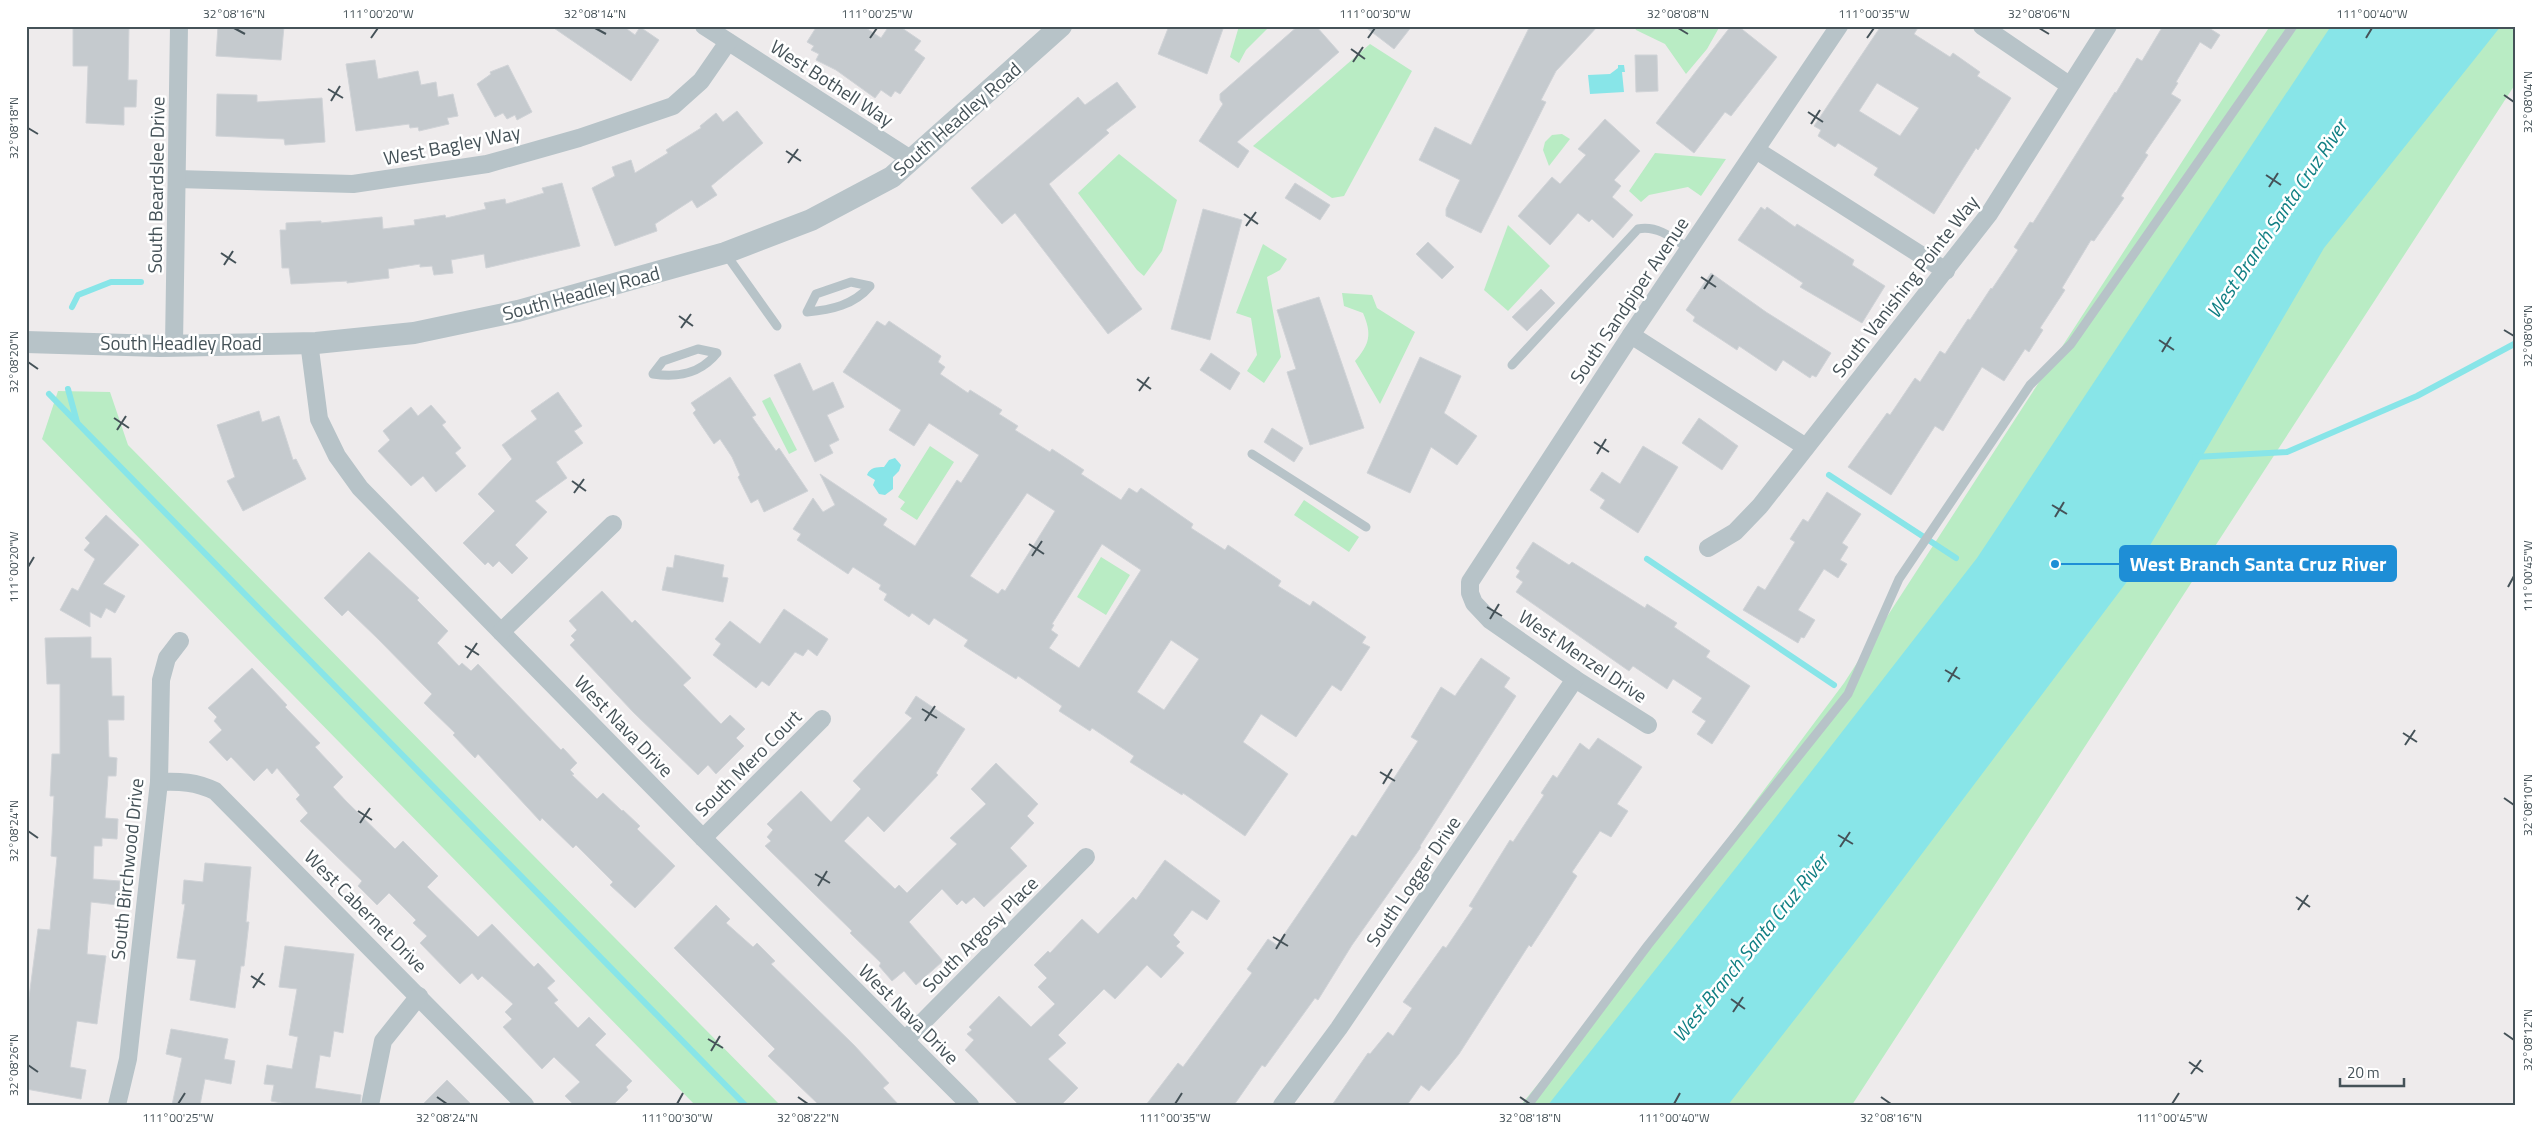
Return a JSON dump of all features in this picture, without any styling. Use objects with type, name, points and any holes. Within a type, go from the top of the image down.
[{"type":"street","name":"South Beardslee Drive","points":[[174,345],[179,26]]},
{"type":"street","name":"West Bothell Way","points":[[704,26],[912,160]]},
{"type":"street","name":"South Headley Road","points":[[26,342],[174,345],[309,342],[414,333],[518,311],[725,253],[811,220],[892,177],[1061,26]]},
{"type":"street","name":"South Sandpiper Avenue","points":[[1474,602],[1470,593],[1472,578],[1631,335],[1839,26]]},
{"type":"street","points":[[1982,26],[2069,85]]},
{"type":"street","name":"South Vanishing Pointe Way","points":[[1708,548],[1734,532],[1760,506],[1990,214],[2069,85],[2108,26]]},
{"type":"street","name":"West Bagley Way","points":[[177,180],[353,184],[487,164],[579,138],[673,106],[701,81],[728,42]]},
{"type":"street","points":[[1756,150],[1946,271]]},
{"type":"street","points":[[1631,335],[1806,447]]},
{"type":"street","name":"West Nava Drive","points":[[309,342],[319,419],[336,456],[360,488],[703,838],[970,1105]]},
{"type":"street","points":[[501,632],[613,524]]},
{"type":"street","name":"West Menzel Drive","points":[[1474,602],[1478,609],[1490,620],[1575,679],[1648,725]]},
{"type":"street","name":"South Birchwood Drive","points":[[116,1105],[128,1059],[159,782],[160,680],[167,658],[180,641]]},
{"type":"street","name":"South Logger Drive","points":[[1282,1105],[1339,1028],[1575,679]]},
{"type":"street","name":"South Mero Court","points":[[703,838],[822,719]]},
{"type":"street","name":"West Cabernet Drive","points":[[159,782],[180,781],[199,784],[215,791],[526,1105]]},
{"type":"street","name":"South Argosy Place","points":[[906,1040],[1086,857]]},
{"type":"street","points":[[370,1105],[383,1041],[419,996]]},
{"type":"lane","points":[[1528,1105],[1648,944],[1848,694],[1899,579],[2030,385],[2071,344],[2292,26]]},
{"type":"lane","points":[[1512,365],[1638,229],[1654,229],[1670,236],[1689,249]]},
{"type":"lane","points":[[725,253],[776,326]]},
{"type":"lane","points":[[851,282],[870,286],[861,296],[828,311],[807,312],[816,294],[851,282]]},
{"type":"lane","points":[[698,350],[717,353],[708,364],[674,377],[653,374],[662,362],[680,355],[698,350]]},
{"type":"lane","points":[[1252,454],[1366,526]]},
{"type":"green space","points":[[1239,26],[1270,26],[1246,50],[1239,63],[1230,57]]},
{"type":"green space","points":[[1634,26],[1720,26],[1707,49],[1686,74],[1665,44],[1636,30]]},
{"type":"green space","points":[[2270,26],[2516,26],[2516,83],[1852,1105],[1521,1105],[1613,992],[1844,683]]},
{"type":"green space","points":[[1370,44],[1412,71],[1344,196],[1332,198],[1253,146]]},
{"type":"green space","points":[[1562,134],[1570,139],[1549,166],[1543,150],[1545,142],[1552,135]]},
{"type":"green space","points":[[1655,153],[1726,159],[1701,196],[1688,187],[1649,195],[1641,202],[1629,191]]},
{"type":"green space","points":[[1119,154],[1177,200],[1162,251],[1144,276],[1137,270],[1078,193]]},
{"type":"green space","points":[[1508,225],[1550,266],[1508,311],[1484,290]]},
{"type":"green space","points":[[1263,244],[1287,259],[1280,270],[1267,277],[1281,357],[1264,383],[1247,371],[1257,355],[1251,318],[1236,313]]},
{"type":"green space","points":[[1342,293],[1372,295],[1377,308],[1415,332],[1380,404],[1355,361],[1364,349],[1368,338],[1366,320],[1363,313],[1344,306]]},
{"type":"green space","points":[[58,391],[110,392],[128,445],[780,1105],[695,1105],[42,439]]},
{"type":"green space","points":[[770,397],[797,450],[789,454],[762,401]]},
{"type":"green space","points":[[930,446],[954,462],[917,520],[900,509],[905,502],[898,497]]},
{"type":"green space","points":[[1304,500],[1359,537],[1349,552],[1294,515]]},
{"type":"green space","points":[[1101,557],[1130,575],[1106,615],[1077,597]]},
{"type":"water","name":"West Branch Santa Cruz River","points":[[2331,26],[2501,26],[2324,248],[2135,571],[1869,924],[1728,1105],[1548,1105],[1765,831],[1977,558]]},
{"type":"water","points":[[1618,65],[1624,65],[1625,72],[1622,72],[1624,92],[1590,94],[1588,75],[1610,74],[1618,68]]},
{"type":"water","points":[[895,458],[901,465],[899,471],[893,477],[893,489],[885,495],[879,494],[873,485],[875,480],[867,475],[868,472],[876,467],[884,467],[889,460]]},
{"type":"building","points":[[73,26],[129,26],[128,80],[137,80],[136,107],[124,107],[124,125],[86,123],[88,66],[73,66]]},
{"type":"building","points":[[218,26],[284,26],[281,60],[216,56]]},
{"type":"building","points":[[551,26],[623,26],[635,35],[640,27],[659,40],[631,81]]},
{"type":"building","points":[[817,26],[863,26],[881,38],[889,26],[899,26],[921,41],[914,50],[925,58],[900,94],[895,91],[891,97],[881,90],[875,98],[836,70],[816,60],[819,54],[811,50],[814,46],[807,42]]},
{"type":"building","points":[[1169,26],[1224,26],[1207,74],[1158,54]]},
{"type":"building","points":[[1298,26],[1316,26],[1339,52],[1237,142],[1249,151],[1238,168],[1199,141],[1223,104],[1220,100],[1220,94]]},
{"type":"building","points":[[1364,26],[1412,26],[1394,49]]},
{"type":"building","points":[[1530,26],[1598,26],[1556,71],[1541,100],[1546,102],[1481,233],[1446,216],[1446,209],[1460,180],[1419,160],[1435,127],[1471,145]]},
{"type":"building","points":[[1731,26],[1738,26],[1777,57],[1731,116],[1725,112],[1694,153],[1656,123]]},
{"type":"building","points":[[1881,26],[1919,26],[1914,34],[1950,57],[1953,53],[1980,72],[1977,76],[2011,98],[1978,150],[1976,148],[1934,214],[1874,175],[1878,168],[1838,143],[1835,147],[1818,136],[1821,130],[1814,126]],"holes":[[[1877,83],[1919,108],[1900,136],[1859,111]]]},
{"type":"building","points":[[2163,26],[2210,26],[2209,28],[2220,35],[2211,49],[2200,42],[2171,94],[2181,100],[2145,153],[2148,155],[2121,196],[2124,198],[2094,241],[2091,240],[2062,288],[2065,290],[2040,328],[2043,330],[2029,352],[2025,349],[2004,381],[1982,367],[1943,431],[1935,426],[1891,495],[1848,467],[1887,413],[1890,415],[1915,378],[1920,382],[1940,351],[1945,354],[1968,319],[1970,320],[2018,250],[2014,247],[2030,222],[2033,223],[2137,58],[2142,61]]},
{"type":"building","points":[[1635,55],[1657,55],[1658,91],[1636,92]]},
{"type":"building","points":[[375,60],[378,79],[418,71],[421,85],[436,82],[438,97],[453,94],[458,116],[447,118],[449,124],[419,131],[418,127],[410,128],[409,124],[356,131],[346,64]]},
{"type":"building","points":[[508,65],[532,112],[517,120],[515,115],[507,119],[503,113],[495,117],[477,84],[491,74],[490,72]]},
{"type":"building","points":[[1117,82],[1136,107],[1106,130],[1109,133],[1049,184],[1142,309],[1108,334],[1015,213],[1002,224],[971,188],[1078,97],[1085,105]]},
{"type":"building","points":[[217,94],[257,95],[257,102],[322,98],[325,142],[285,145],[284,139],[216,136]]},
{"type":"building","points":[[737,111],[763,143],[711,186],[717,195],[697,208],[692,200],[655,224],[657,231],[615,246],[592,188],[615,176],[612,167],[631,160],[635,173],[668,153],[666,150],[701,128],[700,126],[716,113],[723,122]]},
{"type":"building","points":[[1605,119],[1640,151],[1614,180],[1621,186],[1612,197],[1633,215],[1613,238],[1592,219],[1589,222],[1578,213],[1550,245],[1518,216],[1552,177],[1560,184],[1586,155],[1578,149]]},
{"type":"building","points":[[562,183],[580,246],[486,268],[484,254],[451,260],[453,273],[434,275],[432,266],[420,267],[420,264],[388,269],[389,278],[347,283],[347,281],[291,284],[289,268],[282,268],[280,230],[286,230],[286,223],[321,221],[321,223],[382,217],[383,229],[415,225],[414,220],[445,215],[446,218],[486,209],[484,203],[505,199],[506,204],[544,193],[542,188]]},
{"type":"building","points":[[1295,183],[1330,205],[1320,220],[1285,198]]},
{"type":"building","points":[[1761,207],[1765,210],[1767,207],[1795,227],[1797,224],[1854,260],[1852,265],[1885,286],[1862,323],[1800,287],[1803,283],[1738,240]]},
{"type":"building","points":[[1203,209],[1242,220],[1210,340],[1171,329]]},
{"type":"building","points":[[1428,242],[1454,267],[1442,279],[1416,254]]},
{"type":"building","points":[[1711,273],[1766,312],[1831,353],[1816,377],[1812,375],[1810,378],[1783,360],[1776,371],[1739,346],[1737,350],[1693,321],[1695,317],[1686,310]]},
{"type":"building","points":[[1541,289],[1555,303],[1527,331],[1512,317]]},
{"type":"building","points":[[1319,297],[1364,428],[1310,445],[1287,372],[1296,369],[1277,310]]},
{"type":"building","points":[[877,321],[885,326],[889,321],[941,356],[938,362],[945,367],[940,374],[968,393],[970,390],[1002,410],[999,414],[1018,426],[1015,430],[1050,452],[1052,449],[1084,470],[1081,474],[1121,500],[1129,488],[1137,493],[1141,488],[1193,524],[1191,528],[1225,550],[1228,545],[1281,581],[1278,586],[1310,606],[1313,601],[1366,637],[1362,643],[1370,647],[1341,691],[1332,685],[1296,737],[1261,714],[1243,742],[1288,774],[1245,836],[1183,793],[1182,795],[1130,762],[1134,756],[1092,728],[1090,731],[1059,711],[1062,706],[1018,676],[1016,679],[964,646],[968,640],[934,618],[929,625],[912,613],[909,617],[884,600],[887,594],[879,589],[881,585],[853,567],[848,574],[797,540],[801,534],[793,529],[813,498],[823,512],[835,505],[820,474],[887,519],[883,525],[915,546],[957,480],[961,483],[979,455],[929,423],[914,446],[889,430],[901,410],[843,372]],"holes":[[[1027,493],[1055,511],[1005,591],[1002,589],[998,594],[970,576]],[[1102,544],[1141,570],[1079,668],[1049,648],[1058,635],[1051,630],[1054,625],[1052,624]],[[1171,640],[1199,659],[1164,710],[1137,692]]]},
{"type":"building","points":[[1211,353],[1240,373],[1230,390],[1200,370]]},
{"type":"building","points":[[1420,357],[1461,376],[1444,413],[1477,436],[1457,465],[1431,447],[1410,493],[1367,473]]},
{"type":"building","points":[[800,363],[813,391],[833,382],[844,407],[827,415],[839,440],[829,445],[833,453],[815,462],[774,375]]},
{"type":"building","points":[[730,377],[756,415],[752,417],[776,451],[779,448],[808,491],[764,512],[758,499],[751,503],[738,477],[740,475],[732,457],[720,439],[714,444],[693,413],[696,410],[691,403]]},
{"type":"building","points":[[558,392],[582,426],[574,431],[583,443],[556,462],[567,478],[535,501],[547,512],[515,545],[528,558],[512,574],[499,561],[493,567],[488,562],[485,565],[463,543],[495,511],[478,494],[512,459],[502,445],[537,419],[531,411]]},
{"type":"building","points":[[431,405],[446,422],[442,425],[461,448],[455,453],[466,466],[436,492],[423,476],[411,486],[378,451],[390,440],[383,431],[411,407],[418,416]]},
{"type":"building","points":[[259,411],[262,422],[279,416],[293,460],[296,459],[306,479],[243,511],[227,481],[235,477],[217,425]]},
{"type":"building","points":[[1699,418],[1738,446],[1722,470],[1682,443]]},
{"type":"building","points":[[1272,428],[1303,448],[1294,462],[1264,442]]},
{"type":"building","points":[[1643,446],[1678,467],[1638,533],[1600,508],[1605,500],[1590,490],[1602,472],[1620,484]]},
{"type":"building","points":[[1827,492],[1861,514],[1842,543],[1848,547],[1840,560],[1847,564],[1838,578],[1824,569],[1798,610],[1815,620],[1804,638],[1801,637],[1798,643],[1743,610],[1758,586],[1765,590],[1795,542],[1790,539],[1803,519],[1808,522]]},
{"type":"building","points":[[106,515],[139,545],[103,584],[125,596],[115,613],[106,608],[101,618],[90,612],[90,627],[60,610],[72,588],[78,591],[95,559],[84,550],[90,543],[85,538]]},
{"type":"building","points":[[1533,542],[1569,565],[1572,562],[1645,608],[1647,604],[1677,623],[1674,627],[1710,651],[1706,657],[1750,686],[1712,744],[1697,734],[1706,721],[1692,712],[1702,698],[1673,679],[1667,689],[1633,666],[1629,671],[1516,592],[1523,582],[1516,577],[1520,571],[1516,568]]},
{"type":"building","points":[[369,552],[419,598],[417,600],[448,631],[437,643],[459,666],[462,663],[471,671],[478,664],[561,750],[563,748],[577,763],[570,770],[574,774],[572,775],[597,799],[603,793],[623,810],[640,826],[637,829],[675,866],[635,908],[610,885],[613,882],[576,845],[573,848],[542,818],[540,821],[478,754],[475,758],[453,735],[455,733],[424,703],[432,694],[378,639],[348,610],[342,616],[324,598]]},
{"type":"building","points":[[675,555],[724,565],[722,577],[728,578],[723,602],[662,590],[667,567],[673,568]]},
{"type":"building","points":[[602,591],[632,623],[635,620],[691,678],[683,685],[721,724],[730,715],[745,729],[736,738],[744,746],[716,774],[708,765],[698,775],[634,713],[570,645],[575,640],[571,636],[577,630],[569,621]]},
{"type":"building","points":[[784,609],[828,639],[817,656],[808,649],[803,656],[795,652],[769,686],[762,681],[756,688],[713,655],[721,644],[715,639],[730,621],[760,644]]},
{"type":"building","points":[[91,637],[91,658],[111,658],[112,696],[124,696],[124,720],[108,720],[109,757],[117,758],[116,776],[108,776],[105,818],[118,819],[117,839],[102,838],[102,846],[94,846],[93,879],[120,881],[118,905],[91,902],[87,954],[106,956],[97,1024],[77,1021],[70,1067],[86,1070],[81,1099],[26,1089],[26,1020],[38,929],[50,930],[57,857],[51,856],[54,796],[50,796],[52,754],[60,754],[60,684],[47,684],[45,638]]},
{"type":"building","points":[[1481,658],[1510,678],[1504,687],[1516,696],[1421,847],[1352,945],[1318,1000],[1315,998],[1265,1067],[1262,1065],[1234,1105],[1146,1105],[1178,1063],[1183,1067],[1252,973],[1247,969],[1268,939],[1277,945],[1352,835],[1356,837],[1418,741],[1411,737],[1441,687],[1455,696]]},
{"type":"building","points":[[252,668],[287,705],[285,707],[320,743],[315,747],[343,777],[333,787],[395,849],[403,841],[438,876],[427,887],[478,937],[492,924],[534,967],[538,963],[555,981],[547,988],[558,1000],[554,1003],[578,1028],[589,1017],[606,1034],[595,1045],[632,1081],[626,1087],[628,1090],[613,1105],[574,1105],[565,1096],[580,1082],[554,1057],[542,1069],[503,1027],[512,1019],[505,1012],[513,1004],[482,976],[478,980],[472,973],[460,984],[420,943],[427,936],[413,923],[416,920],[389,893],[377,905],[358,886],[362,881],[300,821],[308,813],[296,799],[300,795],[277,768],[272,774],[267,768],[254,781],[231,757],[227,761],[209,742],[222,730],[214,721],[217,717],[208,708]]},
{"type":"building","points":[[916,696],[965,729],[936,773],[938,775],[884,832],[868,816],[844,841],[895,889],[899,885],[907,893],[957,844],[950,838],[986,804],[971,789],[996,763],[1038,804],[1027,816],[1034,823],[1010,848],[1027,866],[984,907],[974,897],[966,904],[962,900],[957,905],[942,889],[909,922],[943,961],[916,985],[904,971],[892,981],[879,966],[881,963],[850,933],[852,931],[765,846],[771,841],[767,837],[773,830],[767,824],[801,791],[831,822],[861,789],[853,781],[912,718],[905,713]]},
{"type":"building","points":[[1598,738],[1642,767],[1617,804],[1628,811],[1611,837],[1600,831],[1572,872],[1577,876],[1531,947],[1529,945],[1459,1054],[1429,1091],[1421,1085],[1407,1105],[1332,1105],[1368,1053],[1370,1054],[1388,1032],[1393,1036],[1412,1008],[1403,1002],[1443,946],[1446,948],[1473,908],[1469,906],[1510,840],[1513,842],[1544,795],[1541,793],[1553,775],[1557,778],[1580,743],[1589,750]]},
{"type":"building","points":[[1165,860],[1220,901],[1207,920],[1192,910],[1173,935],[1180,942],[1176,946],[1184,953],[1161,978],[1147,965],[1115,999],[1104,989],[1058,1035],[1066,1043],[1048,1059],[1078,1088],[1061,1105],[1019,1105],[965,1050],[974,1040],[967,1034],[972,1030],[969,1027],[999,996],[1031,1027],[1055,1004],[1038,987],[1047,978],[1034,965],[1048,951],[1050,953],[1082,919],[1098,934],[1133,897],[1136,900]]},
{"type":"building","points":[[205,863],[251,867],[246,922],[249,922],[244,966],[241,966],[235,1008],[190,1000],[196,960],[177,958],[185,904],[182,904],[184,880],[203,882]]},
{"type":"building","points":[[716,905],[730,919],[726,923],[753,947],[757,943],[775,961],[771,964],[854,1045],[889,1083],[883,1088],[899,1105],[819,1105],[768,1056],[775,1049],[674,948]]},
{"type":"building","points":[[285,946],[354,954],[343,1033],[334,1031],[330,1057],[320,1055],[315,1088],[361,1095],[360,1105],[292,1105],[271,1101],[274,1085],[264,1084],[267,1065],[292,1069],[298,1037],[289,1035],[297,989],[279,987]]},
{"type":"building","points":[[171,1029],[228,1039],[224,1059],[235,1061],[231,1084],[205,1079],[200,1105],[172,1105],[182,1058],[166,1054]]},
{"type":"building","points":[[447,1080],[472,1105],[422,1105]]},
{"type":"waterway","points":[[72,307],[78,295],[111,282],[141,282]]},
{"type":"waterway","points":[[2195,457],[2287,452],[2417,396],[2516,343]]},
{"type":"waterway","points":[[68,389],[77,422]]},
{"type":"waterway","points":[[49,394],[745,1105]]},
{"type":"waterway","points":[[1829,475],[1956,558]]},
{"type":"waterway","points":[[1647,559],[1834,685]]},
{"type":"place","name":"West Branch Santa Cruz River","points":[[2055,564]]}]
